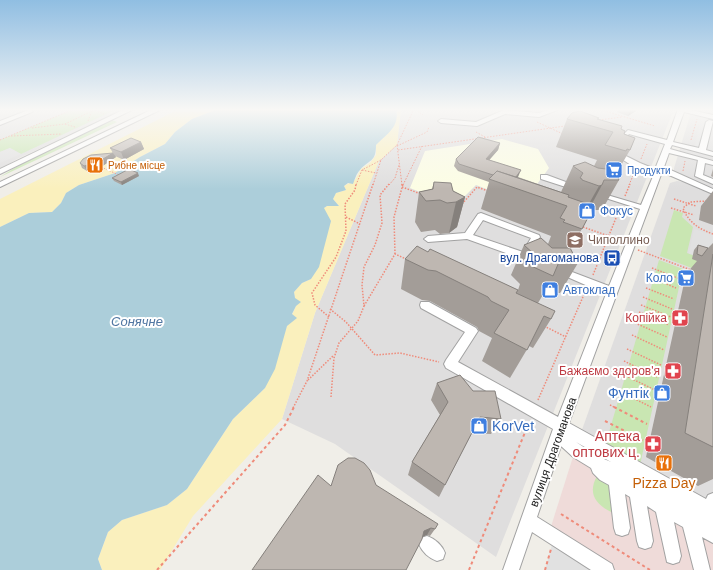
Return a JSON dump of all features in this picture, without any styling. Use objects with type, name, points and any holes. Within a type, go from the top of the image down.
[{"type":"street","points":[[0,172],[73,136]]},
{"type":"street","points":[[0,185],[103,136]]},
{"type":"street","points":[[614,147],[625,136]]},
{"type":"street","points":[[638,136],[713,162]]},
{"type":"street","name":"вулиця Драгоманова","points":[[511,570],[560,430],[672,136]]},
{"type":"street","points":[[702,151],[706,136]]},
{"type":"street","points":[[668,146],[713,154]]},
{"type":"street","points":[[605,149],[637,165],[659,170],[713,192]]},
{"type":"street","points":[[702,159],[699,176],[713,182]]},
{"type":"street","points":[[544,177],[644,208]]},
{"type":"street","points":[[468,236],[481,216],[536,237],[524,256]]},
{"type":"street","points":[[428,239],[468,236],[524,256],[613,292]]},
{"type":"street","points":[[425,305],[472,331],[450,364],[533,411],[560,430],[713,511]]},
{"type":"street","points":[[560,430],[569,445],[590,460],[605,475],[713,535]]},
{"type":"street","points":[[590,460],[713,511]]},
{"type":"street","points":[[616,481],[622,528]]},
{"type":"street","points":[[637,493],[646,541]]},
{"type":"street","points":[[663,507],[673,556]]},
{"type":"street","points":[[529,521],[606,570]]},
{"type":"street","points":[[690,522],[702,570]]},
{"type":"path","points":[[0,140],[9,136],[20,136]]},
{"type":"path","points":[[401,136],[397,145],[402,187]]},
{"type":"path","points":[[329,317],[315,305],[312,293],[336,258],[346,231],[345,204],[355,190],[362,170],[381,160],[397,145],[419,136]]},
{"type":"path","points":[[398,150],[496,136]]},
{"type":"path","points":[[469,570],[533,411],[590,282],[637,165],[649,141]]},
{"type":"path","points":[[332,397],[335,354],[339,343],[358,321],[364,306],[395,254],[394,217],[402,187],[422,146]]},
{"type":"path","points":[[157,570],[285,424],[307,381],[381,160]]},
{"type":"path","points":[[364,306],[362,285],[364,267],[375,245],[382,223],[380,195],[395,178],[399,164]]},
{"type":"path","points":[[101,167],[122,176]]},
{"type":"path","points":[[362,170],[376,173]]},
{"type":"path","points":[[402,187],[423,195]]},
{"type":"path","points":[[459,208],[477,187],[491,192]]},
{"type":"path","points":[[674,199],[696,206]]},
{"type":"path","points":[[709,202],[694,201],[687,204],[683,208],[684,212],[693,224],[713,234]]},
{"type":"path","points":[[671,208],[694,215]]},
{"type":"path","points":[[346,217],[350,221],[360,224]]},
{"type":"path","points":[[582,226],[609,236]]},
{"type":"path","points":[[395,254],[410,261]]},
{"type":"path","points":[[656,257],[692,270]]},
{"type":"path","points":[[652,268],[680,278]]},
{"type":"path","points":[[650,277],[676,288]]},
{"type":"path","points":[[646,288],[674,298]]},
{"type":"path","points":[[643,297],[672,309]]},
{"type":"path","points":[[641,305],[671,317]]},
{"type":"path","points":[[330,309],[351,328],[375,355],[400,353],[450,364]]},
{"type":"path","points":[[639,312],[669,325]]},
{"type":"path","points":[[538,323],[566,337]]},
{"type":"path","points":[[636,323],[667,337]]},
{"type":"path","points":[[632,336],[664,350]]},
{"type":"path","points":[[627,349],[661,365]]},
{"type":"path","points":[[307,381],[335,354]]},
{"type":"path","points":[[624,361],[657,377]]},
{"type":"path","points":[[620,373],[655,390]]},
{"type":"path","points":[[615,389],[651,407]]},
{"type":"path","points":[[610,405],[647,424]]},
{"type":"path","points":[[605,421],[643,440]]},
{"type":"path","points":[[561,514],[650,570]]},
{"type":"path","points":[[545,570],[553,541]]},
{"type":"shaded area","points":[[0,136],[68,136],[17,159],[0,169]]},
{"type":"shaded area","points":[[398,136],[663,136],[496,557],[335,444],[282,419],[315,313],[379,161],[397,144]]},
{"type":"shaded area","points":[[684,136],[713,136],[713,189],[674,171]]},
{"type":"shaded area","points":[[697,136],[713,136],[713,156],[694,151]]},
{"type":"shaded area","points":[[502,139],[538,149],[549,168],[523,203],[476,185],[455,206],[410,188],[425,151]]},
{"type":"shaded area","points":[[10,148],[21,154],[0,163],[0,152]]},
{"type":"shaded area","points":[[677,181],[685,182],[713,195],[713,517],[578,441],[670,183]]},
{"type":"shaded area","points":[[694,229],[713,235],[713,261],[689,253]]},
{"type":"shaded area","points":[[578,441],[713,517],[713,570],[598,570],[548,536]]},
{"type":"shaded area","points":[[553,541],[598,570],[545,570]]},
{"type":"green space","points":[[11,136],[60,136],[21,154],[10,148],[0,152],[0,140]]},
{"type":"green space","points":[[79,136],[88,136],[0,177],[29,159]]},
{"type":"green space","points":[[674,210],[683,213],[682,217],[693,227],[687,253],[713,263],[713,276],[660,256]]},
{"type":"green space","points":[[659,260],[683,269],[640,465],[605,446]]},
{"type":"green space","points":[[597,476],[610,482],[613,513],[598,503],[593,494],[594,482]]},
{"type":"sand","points":[[126,136],[172,136],[165,144],[140,157],[115,173],[79,185],[66,193],[61,203],[52,212],[29,213],[0,227],[0,199]]},
{"type":"sand","points":[[386,136],[398,136],[397,145],[379,161],[315,313],[282,419],[193,516],[160,570],[102,570],[98,559],[108,532],[122,520],[167,505],[187,489],[233,419],[265,388],[287,326],[296,306],[294,292],[302,283],[311,279],[324,208],[327,206],[339,206],[333,199],[336,193],[346,190],[344,186],[355,180],[361,169],[370,163],[376,155],[376,145]]},
{"type":"water","name":"Сонячне","points":[[172,136],[386,136],[376,145],[375,155],[359,172],[353,184],[348,183],[344,186],[346,190],[336,193],[333,199],[339,206],[327,206],[324,208],[331,221],[319,267],[311,279],[302,283],[294,292],[295,298],[301,302],[296,306],[292,314],[297,318],[287,326],[275,369],[265,388],[233,419],[187,489],[167,505],[122,520],[108,532],[98,559],[102,570],[0,570],[0,227],[29,213],[52,212],[61,203],[66,193],[79,185],[115,173],[140,157],[165,144]]},
{"type":"building","points":[[611,136],[628,136],[635,138],[630,150],[627,149],[626,151],[605,145]]},
{"type":"building","points":[[478,137],[500,143],[486,159],[521,170],[516,177],[497,171],[493,175],[459,164],[456,159]]},
{"type":"building","points":[[131,138],[141,142],[121,152],[110,148]]},
{"type":"building","points":[[113,153],[98,162],[84,166],[80,163],[83,159],[91,155]]},
{"type":"building","points":[[585,162],[598,168],[614,170],[619,180],[604,180],[602,185],[599,186],[582,180],[580,178],[583,173],[573,166]]},
{"type":"building","points":[[129,169],[138,173],[121,182],[112,178]]},
{"type":"building","points":[[497,171],[569,195],[568,197],[594,206],[582,229],[563,222],[565,220],[560,218],[567,206],[489,179]]},
{"type":"building","points":[[434,182],[451,183],[453,191],[465,197],[456,202],[447,203],[440,200],[426,201],[419,192],[433,189]]},
{"type":"building","points":[[541,238],[552,248],[570,248],[578,263],[559,262],[553,276],[529,265],[535,255],[524,245]]},
{"type":"building","points":[[698,245],[708,248],[702,256],[697,254]]},
{"type":"building","points":[[417,246],[428,252],[430,249],[518,290],[516,293],[555,311],[551,319],[544,316],[527,350],[494,333],[509,310],[491,301],[488,297],[436,271],[428,270],[405,259]]},
{"type":"building","points":[[713,254],[713,447],[685,433]]},
{"type":"building","points":[[460,375],[473,391],[495,391],[501,419],[480,417],[445,485],[412,462],[448,402],[437,383]]},
{"type":"building","points":[[348,458],[355,458],[364,463],[370,470],[376,485],[438,524],[435,529],[431,528],[424,531],[422,539],[406,570],[252,570],[318,475],[331,486],[338,465]]},
{"type":"place","name":"Рибне місце","points":[[95,165]]},
{"type":"place","name":"Продукти","points":[[614,170]]},
{"type":"place","name":"Фокус","points":[[587,211]]},
{"type":"place","name":"Чиполлино","points":[[575,240]]},
{"type":"place","name":"вул. Драгоманова","points":[[612,258]]},
{"type":"place","name":"Коло","points":[[686,278]]},
{"type":"place","name":"Автоклад","points":[[550,290]]},
{"type":"place","name":"Копійка","points":[[680,318]]},
{"type":"place","name":"Бажаємо здоров'я","points":[[673,371]]},
{"type":"place","name":"Фунтік","points":[[662,393]]},
{"type":"place","name":"KorVet","points":[[479,426]]},
{"type":"place","name":"Аптека оптових ц.","points":[[653,444]]},
{"type":"place","name":"Pizza Day","points":[[664,463]]}]
